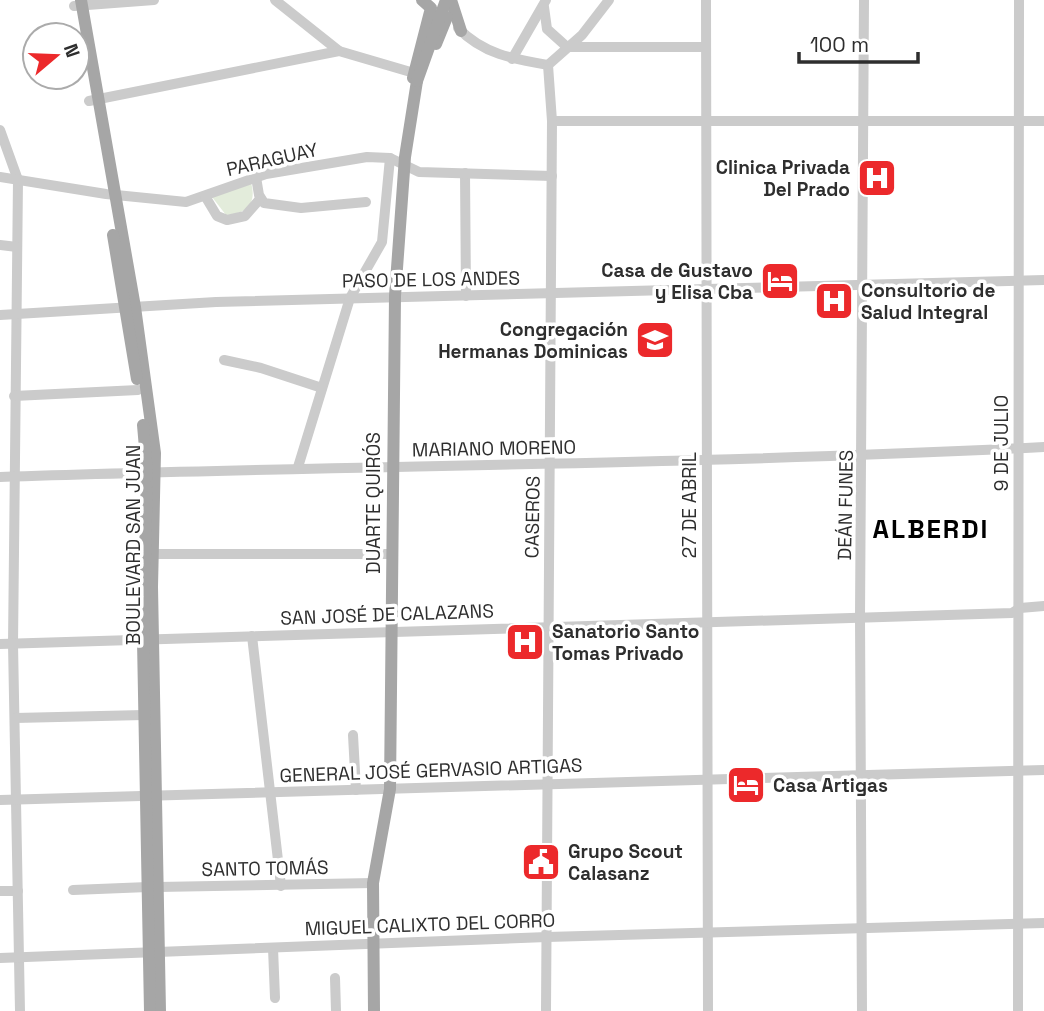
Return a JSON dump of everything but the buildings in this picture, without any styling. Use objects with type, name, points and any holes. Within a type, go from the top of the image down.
[{"type":"main road","points":[[411,114],[445,21],[437,1]]},
{"type":"main road","points":[[437,1],[461,32]]},
{"type":"main road","name":"DUARTE QUIRÓS","points":[[374,1011],[373,883],[390,789],[395,296],[404,166],[416,77],[437,1]]},
{"type":"main road","name":"BOULEVARD SAN JUAN","points":[[78,3],[130,307],[151,471],[152,554],[144,715],[151,796]]},
{"type":"main road","name":"BOULEVARD SAN JUAN","points":[[130,307],[138,390],[151,471],[146,486],[154,952],[150,1011]]},
{"type":"main road","points":[[130,471],[146,486]]},
{"type":"main road","name":"BOULEVARD SAN JUAN","points":[[154,952],[160,1011]]},
{"type":"street","points":[[78,3],[154,0]]},
{"type":"street","points":[[275,0],[339,51],[416,77]]},
{"type":"street","points":[[445,21],[486,50],[512,59],[548,65],[582,35],[609,0]]},
{"type":"street","name":"27 DE ABRIL","points":[[706,0],[709,1011]]},
{"type":"street","name":"DEÁN FUNES","points":[[862,1011],[863,774],[860,616],[864,0]]},
{"type":"street","name":"9 DE JULIO","points":[[1018,1011],[1019,0]]},
{"type":"street","points":[[545,1],[543,17],[547,29],[567,47],[706,47]]},
{"type":"street","points":[[512,59],[545,1]]},
{"type":"street","points":[[93,100],[339,51]]},
{"type":"street","name":"CASEROS","points":[[546,1011],[552,176],[548,65]]},
{"type":"street","points":[[552,121],[1044,121]]},
{"type":"street","points":[[0,130],[18,180],[13,644],[20,1011]]},
{"type":"street","name":"PARAGUAY","points":[[0,177],[110,195],[186,202],[256,177],[360,158],[390,159],[419,172],[552,176]]},
{"type":"street","points":[[298,467],[350,298],[382,242],[390,159]]},
{"type":"street","points":[[465,173],[466,296]]},
{"type":"street","points":[[256,177],[260,199],[264,203],[302,208],[366,202]]},
{"type":"street","points":[[205,196],[217,216],[228,220],[245,215],[260,199]]},
{"type":"street","points":[[0,245],[17,247]]},
{"type":"street","name":"PASO DE LOS ANDES","points":[[0,315],[395,296],[551,295],[1044,280]]},
{"type":"street","points":[[224,360],[261,368],[322,388]]},
{"type":"street","points":[[14,396],[138,390]]},
{"type":"street","name":"MARIANO MORENO","points":[[0,477],[298,467],[550,465],[1044,447]]},
{"type":"street","points":[[152,554],[391,554]]},
{"type":"street","name":"SAN JOSÉ DE CALAZANS","points":[[0,644],[1012,613],[1020,608],[1044,607]]},
{"type":"street","points":[[252,636],[268,793],[281,886]]},
{"type":"street","points":[[15,718],[144,715]]},
{"type":"street","points":[[353,735],[356,790]]},
{"type":"street","name":"GENERAL JOSÉ GERVASIO ARTIGAS","points":[[0,800],[548,782],[1044,770]]},
{"type":"street","name":"SANTO TOMÁS","points":[[73,890],[373,883]]},
{"type":"street","points":[[0,891],[18,891]]},
{"type":"street","name":"MIGUEL CALIXTO DEL CORRO","points":[[0,958],[547,937],[1044,923]]},
{"type":"street","points":[[273,948],[275,998]]},
{"type":"street","points":[[335,978],[336,1011]]},
{"type":"green space","points":[[251,183],[251,202],[240,212],[226,215],[212,197]]},
{"type":"place","name":"Clinica Privada Del Prado","points":[[877,178]]},
{"type":"place","name":"Casa de Gustavo y Elisa Cba","points":[[780,281]]},
{"type":"place","name":"Consultorio de Salud Integral","points":[[834,301]]},
{"type":"place","name":"Congregación Hermanas Dominicas","points":[[655,340]]},
{"type":"place","name":"Sanatorio Santo Tomas Privado","points":[[525,642]]},
{"type":"place","name":"Casa Artigas","points":[[746,785]]},
{"type":"place","name":"Grupo Scout Calasanz","points":[[541,862]]},
{"type":"district","name":"ALBERDI","points":[[931,529]]}]
